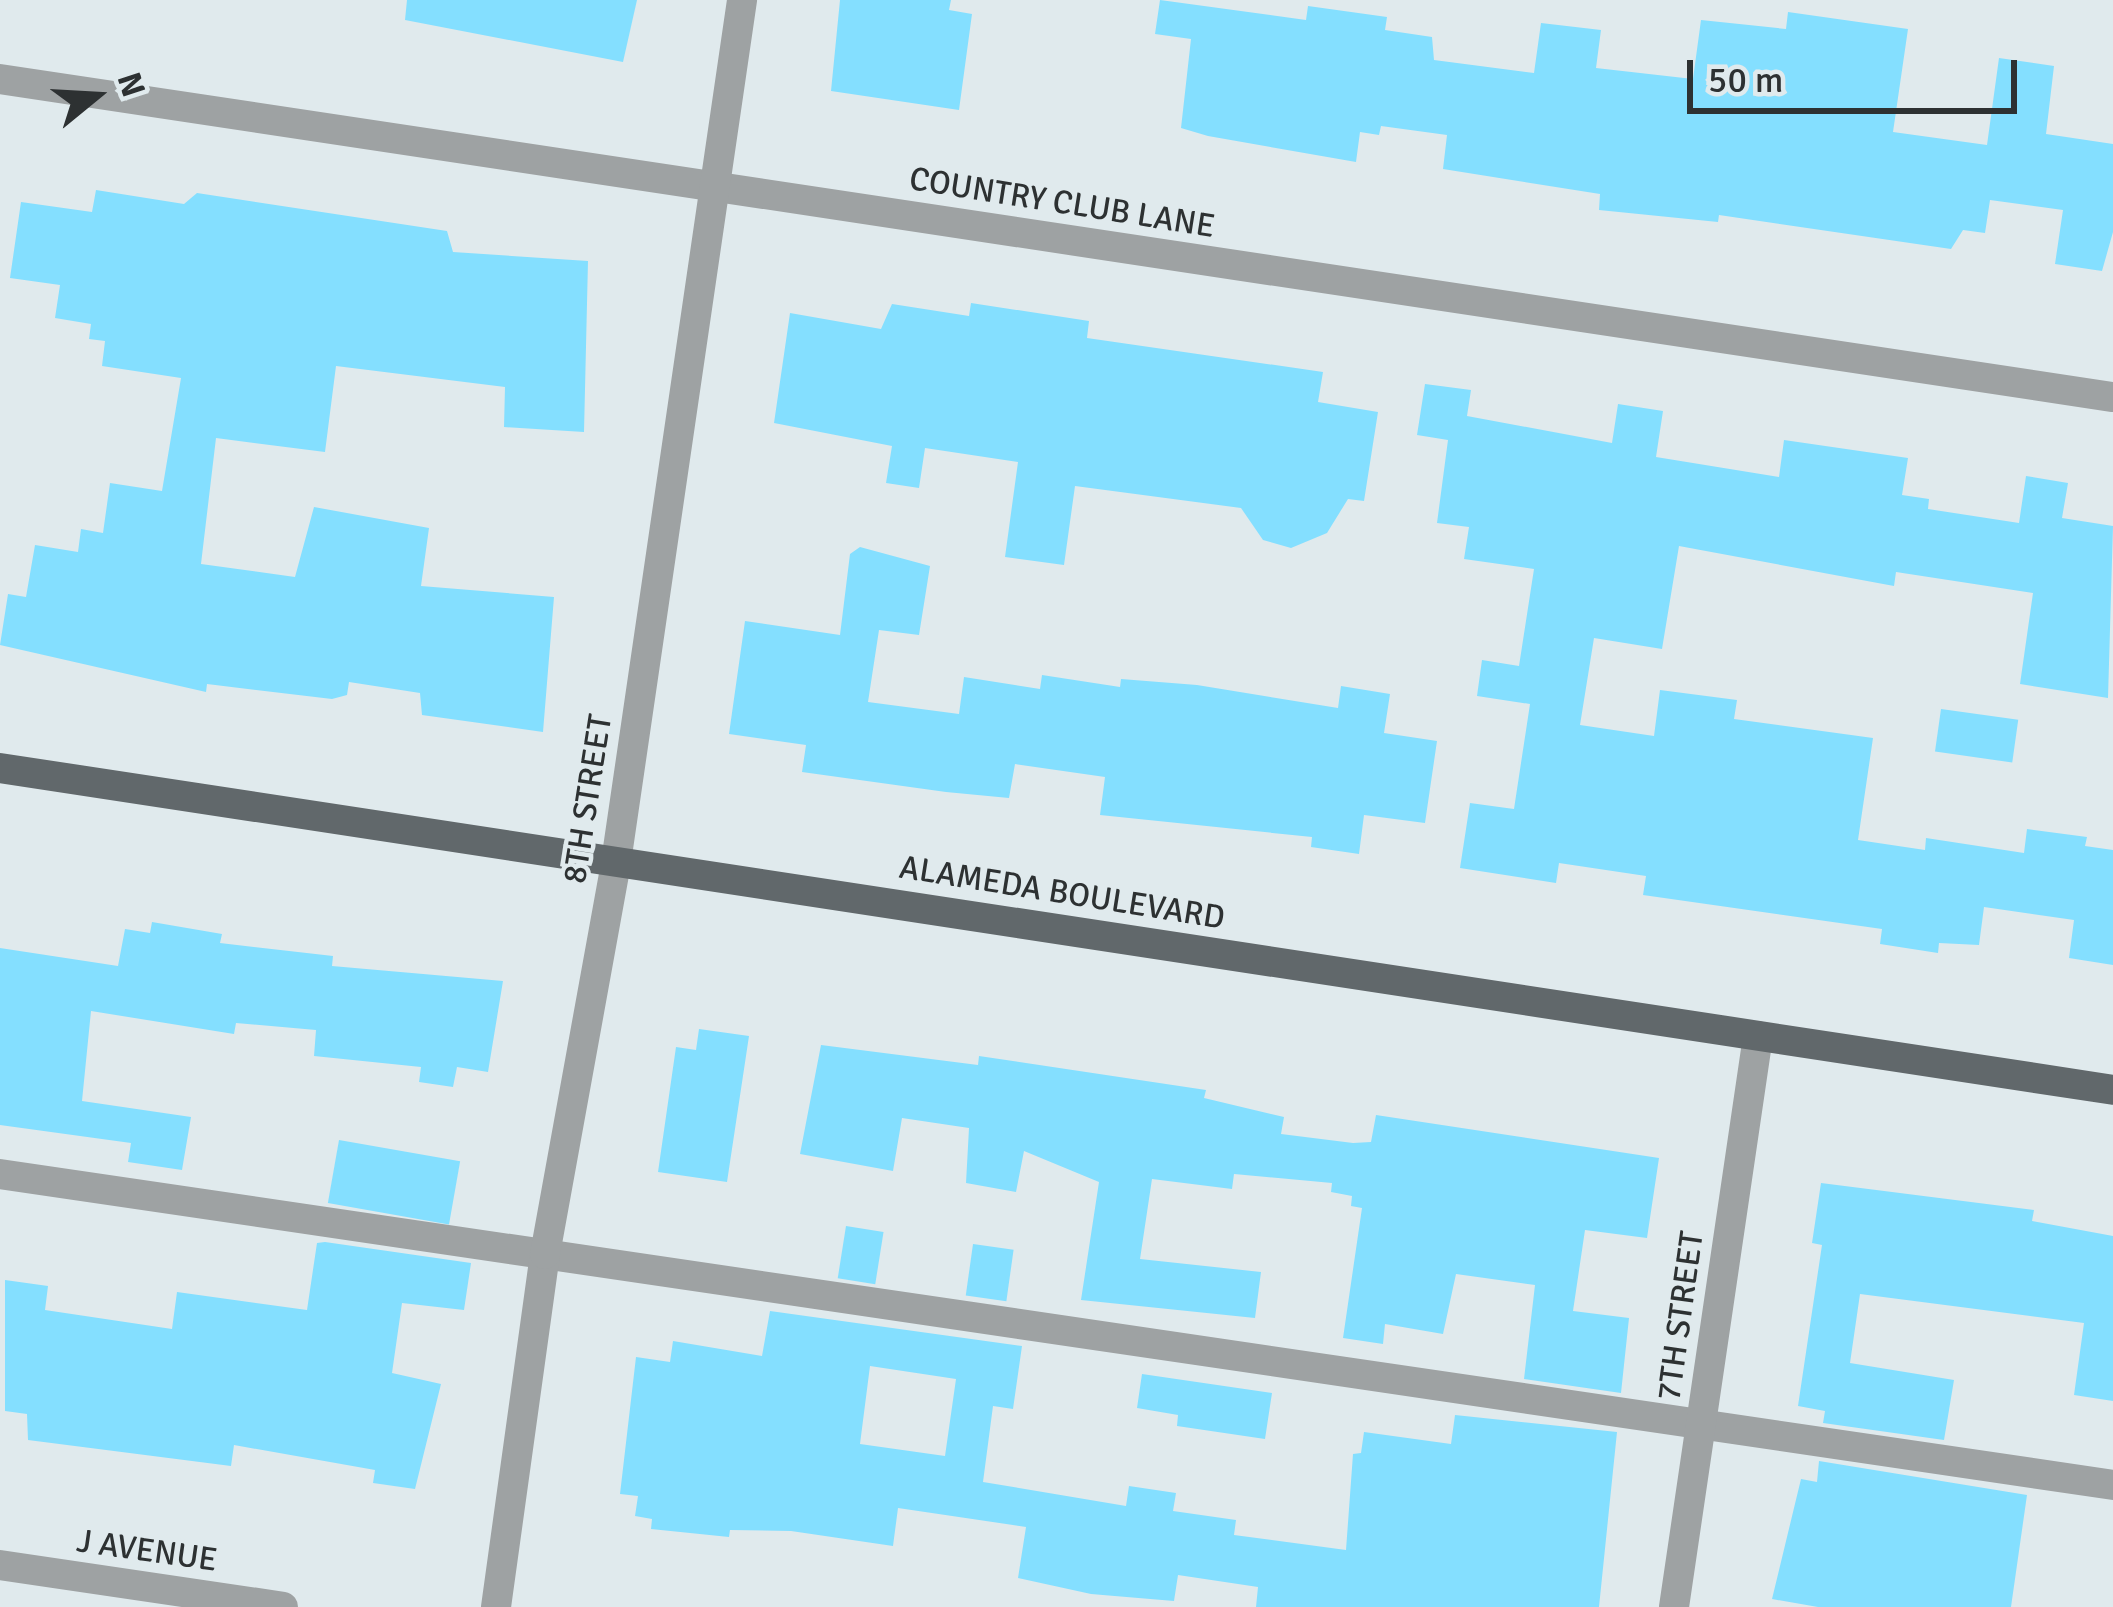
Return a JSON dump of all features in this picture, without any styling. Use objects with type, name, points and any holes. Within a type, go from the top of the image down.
[{"type":"main road","name":"ALAMEDA BOULEVARD","points":[[0,768],[2113,1090]]},
{"type":"street","name":"8TH STREET","points":[[496,1607],[545,1254],[616,862],[742,0]]},
{"type":"street","name":"COUNTRY CLUB LANE","points":[[0,79],[2113,397]]},
{"type":"street","name":"7TH STREET","points":[[1674,1607],[1758,1036]]},
{"type":"street","points":[[0,1174],[2113,1485]]},
{"type":"street","name":"J AVENUE","points":[[0,1565],[283,1607]]},
{"type":"building","points":[[407,0],[637,0],[623,62],[405,20]]},
{"type":"building","points":[[840,0],[951,0],[949,10],[972,14],[959,110],[831,91]]},
{"type":"building","points":[[1160,0],[1306,20],[1308,6],[1387,17],[1385,30],[1432,37],[1434,60],[1534,73],[1541,23],[1601,30],[1596,68],[1693,79],[1701,20],[1786,29],[1788,12],[1908,29],[1893,132],[1987,145],[1999,58],[2054,66],[2046,134],[2113,144],[2113,232],[2102,271],[2055,264],[2063,210],[1990,200],[1985,233],[1963,230],[1951,249],[1719,215],[1718,222],[1599,210],[1600,194],[1443,169],[1447,135],[1381,126],[1379,135],[1360,132],[1356,162],[1208,136],[1181,128],[1191,39],[1155,34]]},
{"type":"building","points":[[96,190],[184,204],[197,193],[447,231],[453,252],[588,261],[584,432],[504,427],[505,387],[336,366],[325,452],[216,438],[201,564],[295,577],[314,507],[429,528],[421,586],[554,597],[543,732],[422,715],[420,693],[349,682],[347,695],[332,699],[207,684],[206,692],[0,645],[8,594],[26,597],[35,545],[78,552],[81,529],[103,533],[110,483],[162,491],[181,378],[102,366],[105,341],[89,339],[91,324],[55,318],[60,285],[10,278],[21,202],[92,212]]},
{"type":"building","points":[[971,303],[1089,321],[1087,338],[1323,372],[1318,402],[1378,412],[1364,501],[1348,499],[1327,533],[1291,548],[1263,540],[1241,508],[1075,486],[1064,565],[1005,557],[1018,462],[925,448],[919,488],[886,483],[892,446],[774,423],[790,313],[881,329],[892,304],[969,316]]},
{"type":"building","points":[[1425,384],[1471,390],[1467,416],[1612,443],[1618,404],[1663,411],[1656,457],[1779,477],[1784,440],[1908,458],[1902,495],[1929,499],[1928,509],[2019,523],[2026,476],[2068,483],[2062,518],[2113,526],[2108,698],[2020,684],[2033,593],[1896,572],[1894,586],[1679,546],[1662,649],[1594,638],[1580,725],[1654,736],[1660,690],[1737,700],[1734,719],[1873,738],[1858,840],[1925,850],[1926,838],[2024,853],[2027,829],[2087,837],[2085,846],[2113,850],[2113,965],[2069,958],[2074,920],[1984,907],[1979,945],[1939,943],[1938,953],[1880,944],[1882,929],[1643,895],[1646,876],[1559,863],[1556,883],[1460,868],[1470,803],[1514,809],[1530,704],[1477,696],[1482,660],[1519,666],[1534,569],[1464,559],[1469,527],[1437,523],[1448,440],[1417,435]]},
{"type":"building","points":[[860,547],[930,566],[919,635],[879,630],[868,702],[959,714],[964,677],[1040,689],[1042,675],[1120,687],[1121,679],[1197,685],[1338,708],[1341,686],[1390,694],[1384,733],[1437,741],[1425,823],[1364,815],[1359,854],[1311,847],[1312,837],[1100,815],[1105,777],[1015,764],[1009,798],[946,792],[802,772],[806,745],[729,734],[745,621],[840,635],[850,554]]},
{"type":"building","points":[[1941,709],[2018,720],[2012,762],[1935,752]]},
{"type":"building","points":[[152,922],[222,934],[220,943],[333,956],[332,966],[503,981],[488,1072],[457,1067],[453,1087],[419,1082],[421,1067],[314,1056],[316,1030],[236,1023],[234,1034],[91,1011],[82,1101],[191,1117],[182,1170],[128,1162],[131,1143],[0,1125],[0,948],[118,966],[125,929],[150,933]]},
{"type":"building","points":[[699,1029],[749,1036],[727,1182],[658,1172],[676,1047],[696,1050]]},
{"type":"building","points":[[821,1045],[978,1065],[979,1056],[1206,1090],[1204,1098],[1284,1117],[1281,1134],[1371,1142],[1376,1115],[1659,1158],[1647,1238],[1585,1230],[1573,1311],[1629,1318],[1621,1393],[1524,1379],[1535,1285],[1456,1274],[1443,1334],[1385,1324],[1383,1344],[1343,1338],[1362,1208],[1351,1206],[1352,1196],[1331,1192],[1332,1183],[1234,1174],[1232,1189],[1152,1179],[1140,1259],[1261,1272],[1255,1318],[1081,1300],[1099,1182],[1024,1151],[1016,1192],[966,1183],[969,1128],[902,1118],[893,1171],[800,1154]]},
{"type":"building","points":[[339,1140],[460,1161],[449,1224],[328,1203]]},
{"type":"building","points":[[1821,1183],[2034,1210],[2032,1221],[2113,1236],[2113,1401],[2074,1395],[2084,1323],[1860,1294],[1850,1363],[1954,1380],[1944,1440],[1823,1423],[1825,1411],[1798,1406],[1822,1245],[1812,1243]]},
{"type":"building","points":[[846,1226],[884,1232],[875,1284],[838,1278]]},
{"type":"building","points":[[317,1243],[471,1263],[464,1310],[402,1303],[392,1373],[441,1384],[415,1489],[373,1483],[375,1470],[234,1445],[231,1466],[28,1440],[27,1414],[5,1411],[5,1280],[48,1286],[45,1310],[172,1329],[177,1292],[307,1310]]},
{"type":"building","points":[[973,1244],[1014,1250],[1006,1301],[966,1295]]},
{"type":"building","points":[[770,1311],[1022,1346],[1013,1409],[993,1406],[983,1482],[1126,1506],[1129,1486],[1176,1493],[1173,1511],[1236,1520],[1234,1535],[1346,1550],[1353,1454],[1361,1453],[1364,1432],[1451,1444],[1455,1415],[1617,1432],[1599,1607],[1256,1607],[1258,1587],[1178,1575],[1174,1601],[1091,1594],[1018,1578],[1026,1527],[898,1508],[893,1546],[791,1531],[730,1530],[729,1537],[651,1529],[652,1519],[635,1516],[638,1496],[620,1494],[636,1357],[670,1362],[673,1341],[762,1356]],"holes":[[[870,1366],[956,1379],[945,1456],[860,1444]]]},
{"type":"building","points":[[1142,1374],[1272,1393],[1265,1439],[1177,1426],[1178,1415],[1137,1408]]},
{"type":"building","points":[[1819,1461],[2027,1495],[2011,1607],[1818,1607],[1772,1599],[1801,1479],[1817,1482]]}]
